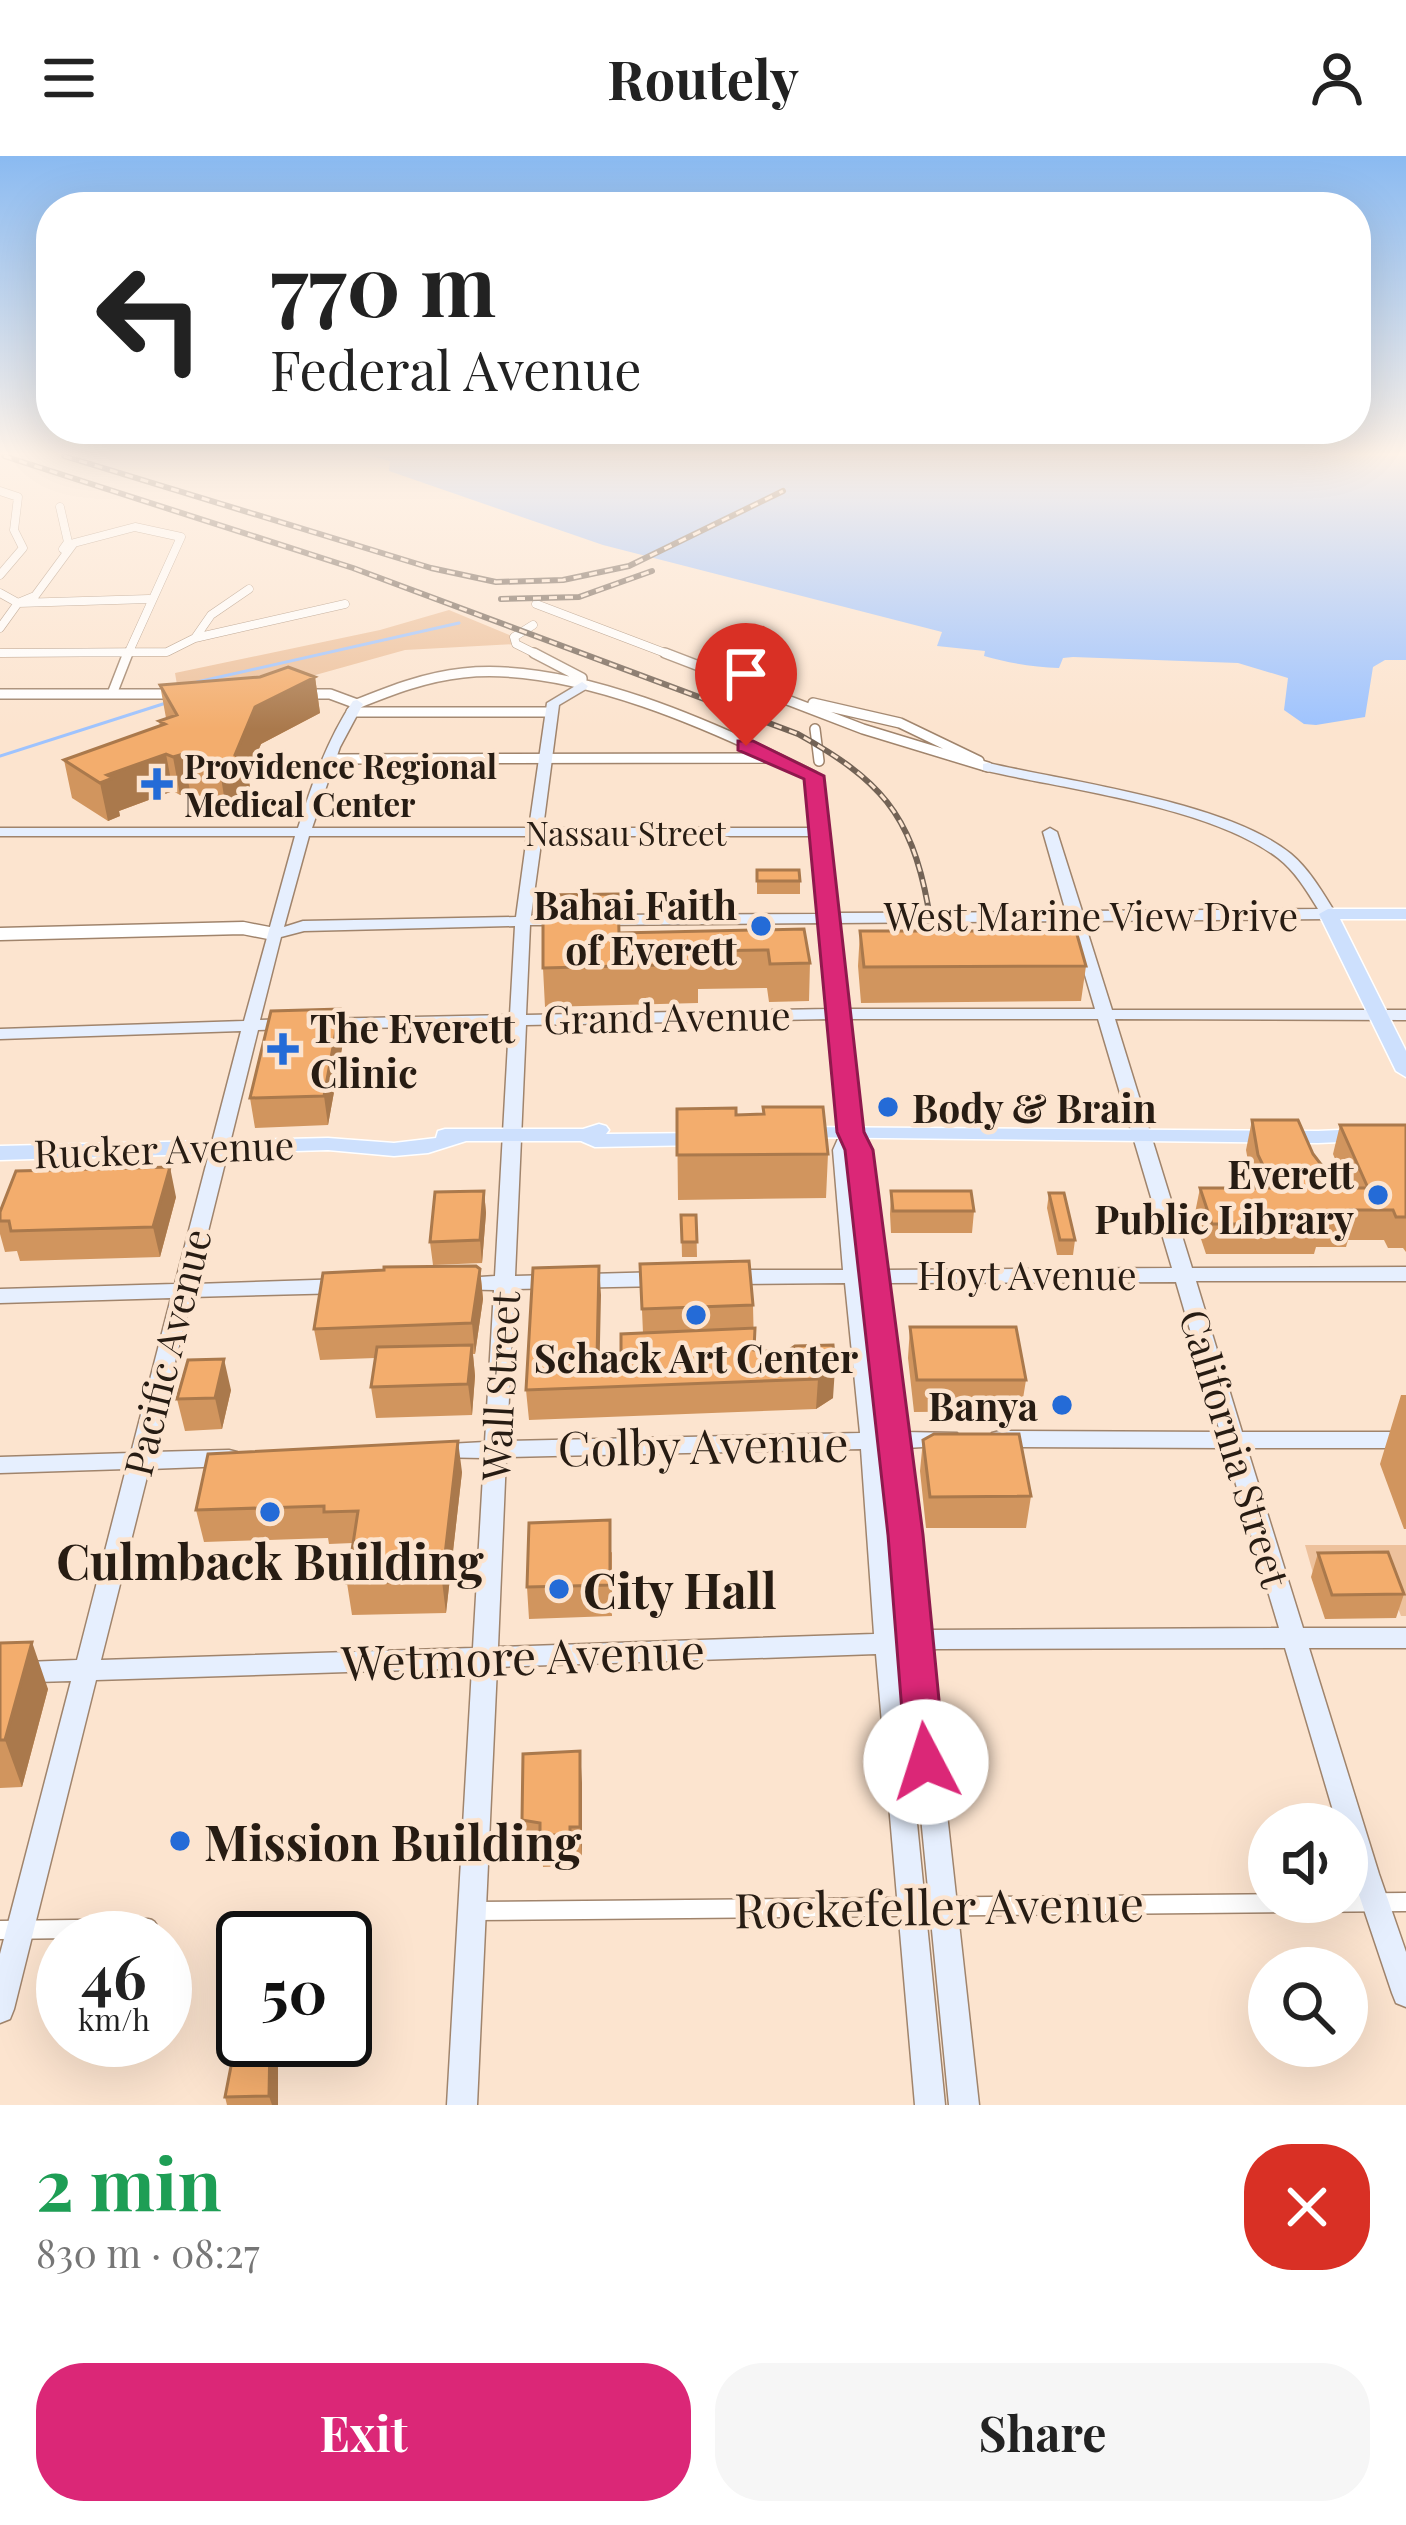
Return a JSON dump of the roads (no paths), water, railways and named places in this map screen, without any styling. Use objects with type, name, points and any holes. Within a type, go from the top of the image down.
[{"type":"main road","name":"West Marine View Drive","points":[[1328,914],[1406,914]]},
{"type":"main road","points":[[1328,914],[1406,1071]]},
{"type":"main road","name":"Rucker Avenue","points":[[0,1153],[328,1144],[347,1149],[437,1146],[458,1138],[585,1136],[595,1141],[724,1132]]},
{"type":"main road","points":[[771,1133],[1283,1137],[1406,1133]]},
{"type":"street","points":[[0,575],[22,547]]},
{"type":"street","points":[[24,601],[64,547]]},
{"type":"street","points":[[0,628],[70,547]]},
{"type":"street","points":[[112,694],[149,599],[180,547]]},
{"type":"street","points":[[195,638],[214,610],[249,589]]},
{"type":"street","points":[[0,592],[24,601],[149,599]]},
{"type":"street","points":[[0,653],[166,652],[195,638],[344,604]]},
{"type":"street","points":[[536,604],[863,729],[988,767],[1236,829],[1281,853],[1306,879],[1328,914]]},
{"type":"street","points":[[533,625],[514,637],[516,644],[582,678],[582,686]]},
{"type":"street","points":[[354,708],[408,680],[460,672],[541,673],[816,769]]},
{"type":"street","points":[[292,694],[330,694],[354,708],[552,712],[558,697],[582,686]]},
{"type":"street","points":[[0,694],[177,694]]},
{"type":"street","points":[[800,702],[842,706],[880,719],[956,746],[988,767]]},
{"type":"street","name":"Pacific Avenue","points":[[0,2009],[10,1930],[86,1669],[274,934],[306,831],[354,708]]},
{"type":"street","name":"Wall Street","points":[[462,2105],[523,921],[552,712]]},
{"type":"street","points":[[863,729],[880,719]]},
{"type":"street","points":[[815,729],[820,832],[850,1132],[859,1150],[863,1274],[901,1642],[911,1904],[930,2105]]},
{"type":"street","points":[[332,759],[778,758]]},
{"type":"street","name":"Nassau Street","points":[[0,832],[820,832]]},
{"type":"street","name":"California Street","points":[[1049,832],[1373,1902],[1406,1993]]},
{"type":"street","name":"West Marine View Drive","points":[[274,934],[303,926],[523,921],[1328,914]]},
{"type":"street","points":[[0,934],[243,928],[274,934]]},
{"type":"street","name":"Grand Avenue","points":[[0,1034],[518,1017],[1406,1015]]},
{"type":"street","name":"Hoyt Avenue","points":[[441,1284],[863,1274],[1406,1274]]},
{"type":"street","points":[[0,1296],[372,1286]]},
{"type":"street","name":"Colby Avenue","points":[[408,1452],[882,1440],[1406,1440]]},
{"type":"street","points":[[0,1465],[248,1457]]},
{"type":"street","name":"Wetmore Avenue","points":[[0,1672],[901,1642],[1406,1638]]},
{"type":"street","points":[[901,1642],[942,1903],[964,2105]]},
{"type":"street","name":"Rockefeller Avenue","points":[[472,1911],[1406,1902]]},
{"type":"water","points":[[611,547],[1406,547],[1406,660],[1385,660],[1373,667],[1365,717],[1304,724],[1284,710],[1288,678],[1238,663],[1073,657],[1063,658],[1059,668],[937,646],[942,632]]},
{"type":"waterway","points":[[197,682],[459,623]]},
{"type":"waterway","points":[[0,756],[166,703]]},
{"type":"railway","points":[[287,547],[798,734],[850,767],[887,802],[912,846],[928,906]]},
{"type":"railway","points":[[362,547],[496,582],[563,580],[629,566],[668,547]]},
{"type":"railway","points":[[501,599],[579,597],[652,571]]},
{"type":"place","name":"Providence Regional Medical Center","points":[[157,784]]},
{"type":"place","name":"Bahai Faith of Everett","points":[[761,926]]},
{"type":"place","name":"The Everett Clinic","points":[[283,1049]]},
{"type":"place","name":"Body & Brain","points":[[888,1107]]},
{"type":"place","name":"Everett Public Library","points":[[1378,1195]]},
{"type":"place","name":"Schack Art Center","points":[[696,1315]]},
{"type":"place","name":"Banya","points":[[1062,1405]]},
{"type":"place","name":"Culmback Building","points":[[270,1512]]},
{"type":"place","name":"City Hall","points":[[559,1589]]},
{"type":"place","name":"Mission Building","points":[[180,1841]]}]
